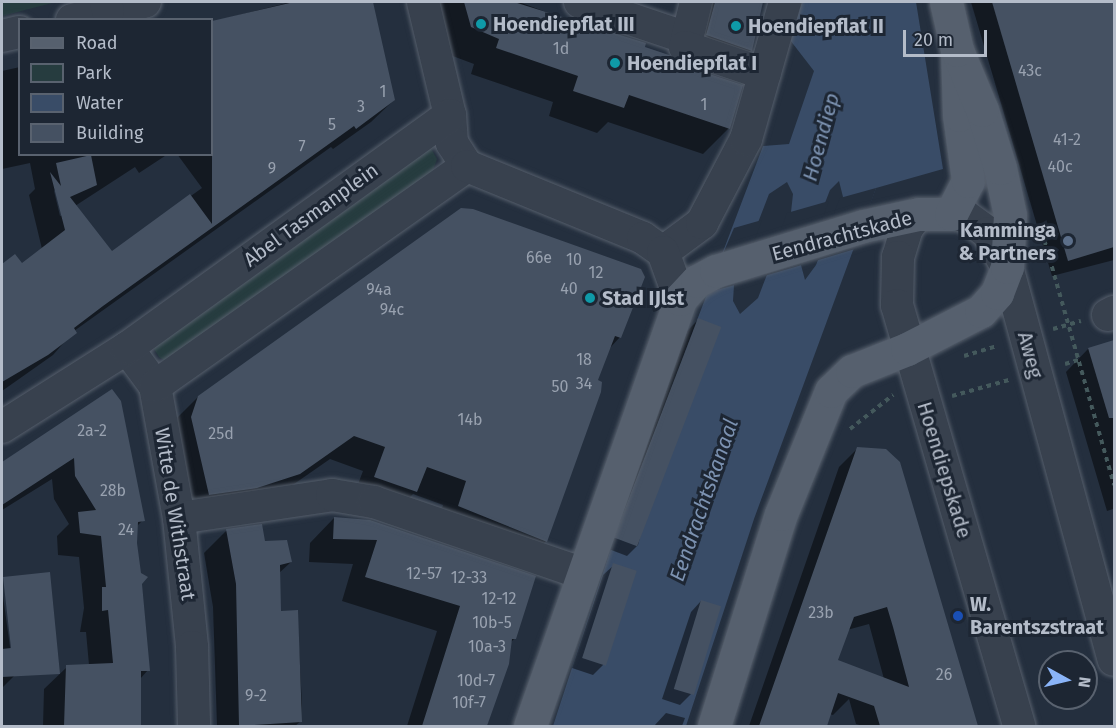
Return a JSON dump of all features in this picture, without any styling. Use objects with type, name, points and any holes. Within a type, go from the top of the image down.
[{"type":"main road","name":"Aweg","points":[[946,2],[957,50],[982,110],[1000,168],[1010,214],[1007,267]]},
{"type":"main road","name":"Aweg","points":[[951,214],[968,181],[959,115],[957,50]]},
{"type":"main road","name":"Eendrachtskade","points":[[530,726],[680,299],[697,281],[716,271],[863,226],[918,214],[951,214]]},
{"type":"main road","points":[[714,726],[781,514],[831,391],[852,371],[915,376],[990,303],[1007,267]]},
{"type":"street","points":[[77,18],[107,6],[145,2]]},
{"type":"street","points":[[423,2],[450,115],[452,143],[467,166],[643,238],[663,252],[680,299]]},
{"type":"street","points":[[580,2],[687,38]]},
{"type":"street","points":[[696,2],[685,47],[765,74]]},
{"type":"street","points":[[663,252],[702,223],[746,139],[785,2]]},
{"type":"street","points":[[2,36],[18,32]]},
{"type":"street","name":"Abel Tasmanplein","points":[[2,427],[127,348],[450,115]]},
{"type":"street","points":[[155,386],[467,166]]},
{"type":"street","name":"Hoendiepskade","points":[[918,214],[901,242],[895,281],[915,376],[1019,726]]},
{"type":"street","name":"Eendrachtskade","points":[[951,214],[965,216],[988,233],[1007,267]]},
{"type":"street","name":"Aweg","points":[[1007,267],[1114,660]]},
{"type":"street","name":"Witte de Withstraat","points":[[127,348],[155,386],[179,518],[192,647],[194,726]]},
{"type":"street","points":[[179,518],[332,495],[374,502],[584,574]]},
{"type":"path","points":[[844,436],[857,421],[923,369],[1068,324],[1114,485]]},
{"type":"path","points":[[915,376],[1035,373],[1078,360]]},
{"type":"green space","points":[[2,2],[56,2],[2,16]]},
{"type":"green space","points":[[430,147],[437,159],[432,173],[167,362],[159,357],[153,347]]},
{"type":"water","points":[[802,2],[916,2],[943,169],[876,188],[754,519],[686,726],[553,726],[613,542],[763,146],[789,144],[814,71],[790,40]],"holes":[[[839,181],[843,197],[816,265],[805,280],[801,265],[830,190]],[[787,182],[793,194],[791,212],[758,298],[740,314],[733,301],[734,285],[769,194]]]},
{"type":"pier","points":[[876,188],[855,249],[815,261],[840,198]]},
{"type":"pier","points":[[829,201],[805,264],[764,276],[787,213]]},
{"type":"pier","points":[[762,220],[738,284],[706,293],[734,228]]},
{"type":"building","points":[[294,2],[373,2],[395,100],[356,129],[354,126],[103,306],[74,328],[77,333],[48,355],[2,382],[2,264],[15,254],[22,263],[65,230],[50,172],[61,186],[56,163],[91,156],[97,185],[70,197],[112,251],[190,194],[212,224],[213,21]]},
{"type":"building","name":"Hoendiepflat I","points":[[464,2],[514,2],[646,43],[645,47],[669,55],[679,64],[743,85],[730,129],[629,95],[624,108],[573,91],[578,76],[496,48],[499,39],[471,27]]},
{"type":"building","name":"Hoendiepflat II","points":[[715,2],[763,2],[752,51],[706,35]]},
{"type":"building","points":[[992,2],[1114,2],[1114,247],[1068,261]]},
{"type":"building","points":[[461,208],[473,209],[641,269],[645,277],[621,338],[615,336],[598,380],[602,382],[601,392],[547,542],[458,506],[466,481],[427,467],[417,492],[374,477],[385,447],[354,436],[300,474],[257,488],[209,495],[191,417],[198,396]]},
{"type":"building","points":[[698,318],[721,327],[637,546],[614,537]]},
{"type":"building","points":[[1114,340],[1114,418],[1109,418],[1088,348]]},
{"type":"building","points":[[112,389],[121,401],[145,521],[138,522],[137,543],[141,573],[148,577],[142,584],[150,671],[141,671],[141,726],[64,726],[66,665],[113,663],[108,610],[102,611],[102,587],[106,587],[101,536],[80,533],[78,512],[96,510],[75,476],[74,458],[2,505],[2,462]]},
{"type":"building","points":[[857,447],[886,449],[900,462],[978,726],[880,726],[874,706],[838,693],[827,726],[759,726]],"holes":[[[887,607],[909,687],[838,660],[854,617]]]},
{"type":"building","points":[[334,517],[370,520],[536,576],[516,639],[512,639],[509,664],[487,726],[422,726],[460,606],[365,577],[377,540],[333,539]]},
{"type":"building","points":[[262,524],[265,541],[287,540],[292,562],[280,565],[281,611],[298,610],[302,722],[239,726],[236,584],[226,529]]},
{"type":"building","points":[[613,563],[637,571],[606,666],[582,658]]},
{"type":"building","points":[[50,572],[60,674],[2,677],[2,649],[11,648],[3,577]]},
{"type":"building","points":[[701,600],[721,606],[694,695],[674,689]]},
{"type":"place","name":"Hoendiepflat III","points":[[481,24]]},
{"type":"place","name":"Hoendiepflat II","points":[[736,26]]},
{"type":"place","name":"Hoendiepflat I","points":[[615,63]]},
{"type":"place","name":"Kamminga & Partners","points":[[1068,241]]},
{"type":"place","name":"Stad IJlst","points":[[590,298]]},
{"type":"place","name":"W. Barentszstraat","points":[[958,616]]},
{"type":"water label","name":"Hoendiep","points":[[821,137]]},
{"type":"water label","name":"Eendrachtskanaal","points":[[704,500]]}]
